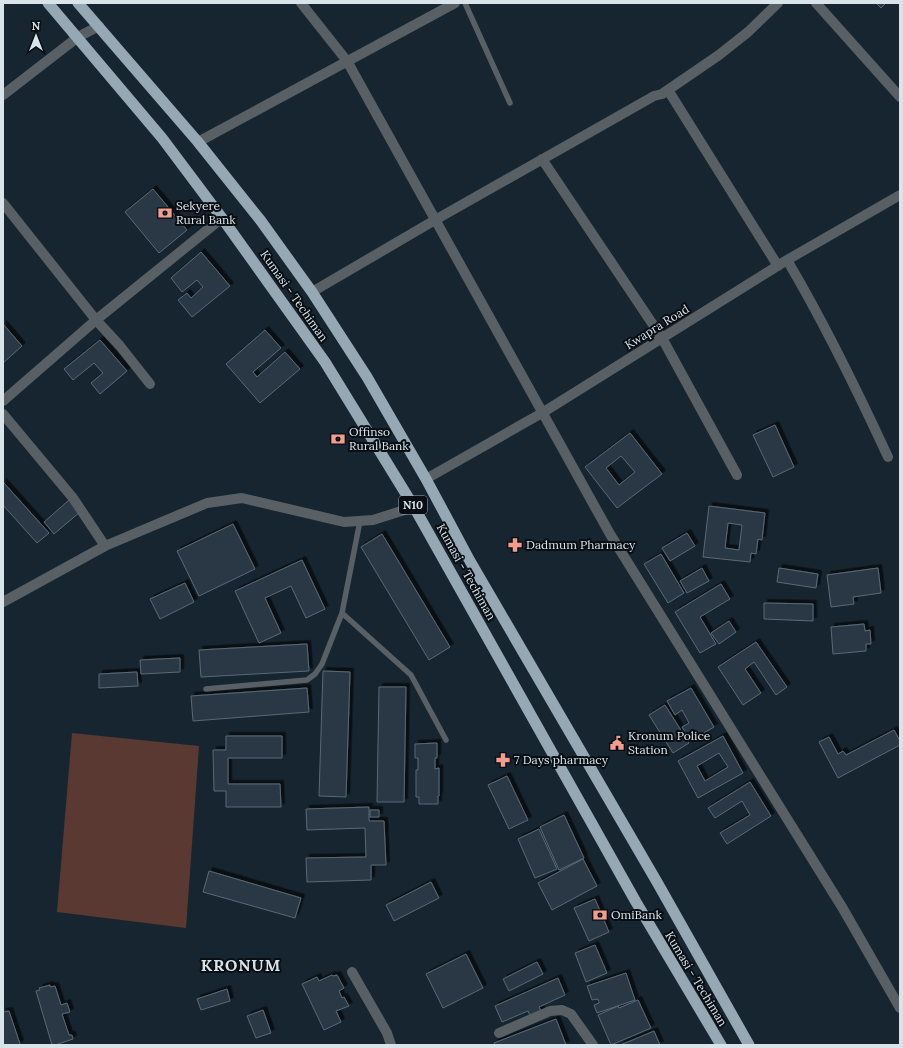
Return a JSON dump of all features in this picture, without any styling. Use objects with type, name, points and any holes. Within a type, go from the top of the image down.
[{"type":"highway","name":"Kumasi - Techiman","points":[[48,3],[162,138],[222,218],[325,362],[414,507],[636,902],[721,1045]]},
{"type":"highway","name":"N10","points":[[78,3],[198,142],[261,221],[312,292],[367,377],[426,479],[470,560],[657,882],[749,1045]]},
{"type":"street","points":[[301,3],[347,61],[610,534],[838,901],[900,1008]]},
{"type":"street","points":[[198,142],[455,3]]},
{"type":"street","points":[[312,292],[542,159],[654,96],[662,94],[719,55],[748,32],[778,3]]},
{"type":"street","points":[[816,3],[900,97]]},
{"type":"street","points":[[3,95],[78,37],[99,26]]},
{"type":"street","points":[[668,90],[778,266]]},
{"type":"street","points":[[542,159],[662,338],[737,475]]},
{"type":"street","name":"Kwapra Road","points":[[426,479],[542,413],[787,260],[900,195]]},
{"type":"street","points":[[3,203],[96,320],[120,346],[150,384]]},
{"type":"street","points":[[3,401],[96,320],[222,218]]},
{"type":"street","points":[[787,260],[816,309],[863,402],[888,457]]},
{"type":"street","points":[[3,414],[73,498],[104,546]]},
{"type":"street","points":[[3,602],[104,546],[207,503],[242,498],[344,522],[373,520],[414,507]]},
{"type":"street","points":[[352,972],[388,1033],[391,1045]]},
{"type":"street","points":[[499,1033],[550,1011],[562,1010],[571,1014],[593,1045]]},
{"type":"lane","points":[[465,3],[510,103]]},
{"type":"lane","points":[[206,689],[308,680],[315,674],[322,664],[342,613],[360,521]]},
{"type":"lane","points":[[342,613],[411,675],[446,740]]},
{"type":"shaded area","points":[[72,733],[199,746],[186,928],[57,912]]},
{"type":"building","points":[[876,3],[886,3],[881,8]]},
{"type":"building","points":[[153,189],[187,230],[159,253],[125,212]]},
{"type":"building","points":[[201,252],[230,286],[192,317],[178,300],[187,293],[191,298],[203,287],[197,280],[182,292],[171,278]]},
{"type":"building","points":[[3,324],[22,346],[3,363]]},
{"type":"building","points":[[265,330],[281,348],[253,372],[257,377],[285,352],[300,369],[260,403],[226,364]]},
{"type":"building","points":[[100,340],[127,371],[100,394],[91,383],[103,373],[94,363],[73,380],[64,369]]},
{"type":"building","points":[[775,425],[794,467],[773,477],[753,435]]},
{"type":"building","points":[[630,433],[662,474],[617,508],[585,467]],"holes":[[[621,456],[635,472],[619,485],[606,468]]]},
{"type":"building","points":[[3,482],[49,533],[37,543],[3,505]]},
{"type":"building","points":[[69,500],[80,512],[54,534],[44,522]]},
{"type":"building","points":[[709,506],[765,513],[762,540],[758,539],[756,554],[751,553],[750,562],[703,557]],"holes":[[[728,523],[742,525],[739,550],[725,548]]]},
{"type":"building","points":[[233,524],[255,569],[199,596],[177,551]]},
{"type":"building","points":[[687,533],[695,546],[670,561],[662,548]]},
{"type":"building","points":[[382,534],[450,647],[429,660],[361,547]]},
{"type":"building","points":[[661,554],[684,593],[668,603],[644,564]]},
{"type":"building","points":[[302,560],[325,609],[306,618],[291,586],[265,598],[281,633],[259,643],[235,591]]},
{"type":"building","points":[[702,568],[709,581],[687,593],[680,581]]},
{"type":"building","points":[[779,568],[818,574],[816,588],[777,582]]},
{"type":"building","points":[[878,568],[881,593],[853,597],[854,604],[831,607],[827,575]]},
{"type":"building","points":[[185,583],[194,602],[160,619],[150,599]]},
{"type":"building","points":[[721,584],[730,599],[700,617],[716,644],[700,653],[675,612]]},
{"type":"building","points":[[764,603],[813,604],[813,621],[764,619]]},
{"type":"building","points":[[729,621],[736,632],[719,644],[711,633]]},
{"type":"building","points":[[864,624],[865,631],[870,630],[871,644],[866,644],[866,651],[833,654],[831,627]]},
{"type":"building","points":[[756,642],[787,687],[776,695],[754,662],[745,669],[761,693],[743,705],[718,667]]},
{"type":"building","points":[[307,644],[309,671],[201,677],[199,650]]},
{"type":"building","points":[[180,658],[180,672],[141,674],[140,660]]},
{"type":"building","points":[[323,671],[350,672],[346,797],[319,796]]},
{"type":"building","points":[[137,672],[138,686],[99,688],[99,674]]},
{"type":"building","points":[[379,687],[406,687],[404,802],[377,802]]},
{"type":"building","points":[[307,688],[309,712],[193,721],[191,696]]},
{"type":"building","points":[[691,688],[714,727],[690,741],[682,727],[689,723],[682,710],[675,715],[667,701]]},
{"type":"building","points":[[665,705],[689,743],[673,753],[649,715]]},
{"type":"building","points":[[894,730],[900,741],[900,745],[838,778],[819,742],[829,737],[838,754],[843,751],[846,755]]},
{"type":"building","points":[[226,736],[282,736],[282,758],[228,758],[228,784],[280,784],[281,807],[226,807],[226,791],[214,791],[213,750],[226,750]]},
{"type":"building","points":[[723,736],[743,773],[698,798],[678,761]],"holes":[[[719,753],[728,767],[705,781],[697,766]]]},
{"type":"building","points":[[437,743],[435,769],[439,768],[438,804],[419,804],[419,797],[416,797],[416,770],[418,770],[418,758],[415,758],[415,744]]},
{"type":"building","points":[[507,776],[528,820],[509,829],[488,785]]},
{"type":"building","points":[[750,782],[771,816],[727,844],[720,833],[750,815],[742,801],[715,818],[708,808]]},
{"type":"building","points":[[369,807],[369,821],[384,821],[386,865],[371,865],[371,880],[307,882],[306,858],[366,857],[365,828],[307,830],[306,809]]},
{"type":"building","points":[[370,810],[379,810],[379,817],[370,817]]},
{"type":"building","points":[[564,815],[584,858],[559,870],[540,827]]},
{"type":"building","points":[[539,829],[557,869],[535,878],[518,839]]},
{"type":"building","points":[[583,859],[597,886],[552,910],[538,883]]},
{"type":"building","points":[[209,871],[301,898],[295,918],[203,892]]},
{"type":"building","points":[[431,882],[439,898],[394,921],[386,905]]},
{"type":"building","points":[[595,899],[609,932],[589,941],[574,908]]},
{"type":"building","points":[[595,945],[607,973],[586,982],[575,953]]},
{"type":"building","points":[[466,954],[483,988],[443,1008],[426,974]]},
{"type":"building","points":[[537,962],[543,974],[509,991],[503,979]]},
{"type":"building","points":[[626,973],[635,1000],[597,1013],[594,1005],[599,1003],[598,999],[592,1000],[587,986]]},
{"type":"building","points":[[332,975],[337,975],[344,988],[339,991],[342,998],[344,997],[349,1006],[336,1011],[341,1022],[324,1030],[302,984],[317,977],[319,981]]},
{"type":"building","points":[[558,978],[565,995],[539,1007],[542,1013],[531,1018],[528,1011],[502,1022],[495,1006]]},
{"type":"building","points":[[50,985],[50,987],[55,986],[61,1005],[67,1003],[70,1012],[62,1014],[69,1035],[72,1035],[73,1039],[55,1045],[52,1045],[36,991],[40,990],[39,988]]},
{"type":"building","points":[[227,989],[230,1001],[201,1010],[197,999]]},
{"type":"building","points":[[638,1000],[651,1028],[611,1045],[598,1015],[618,1006],[619,1008]]},
{"type":"building","points":[[263,1010],[271,1033],[256,1038],[247,1016]]},
{"type":"building","points":[[9,1011],[20,1044],[18,1045],[3,1045],[3,1012]]},
{"type":"building","points":[[556,1019],[566,1045],[495,1045],[494,1043]]},
{"type":"building","points":[[654,1031],[660,1045],[620,1045],[635,1039]]},
{"type":"place","name":"Sekyere Rural Bank","points":[[165,213]]},
{"type":"place","name":"Offinso Rural Bank","points":[[338,439]]},
{"type":"place","name":"Dadmum Pharmacy","points":[[515,545]]},
{"type":"place","name":"Kronum Police Station","points":[[617,743]]},
{"type":"place","name":"7 Days pharmacy","points":[[503,760]]},
{"type":"place","name":"OmiBank","points":[[600,915]]},
{"type":"district","name":"KRONUM","points":[[241,965]]}]
